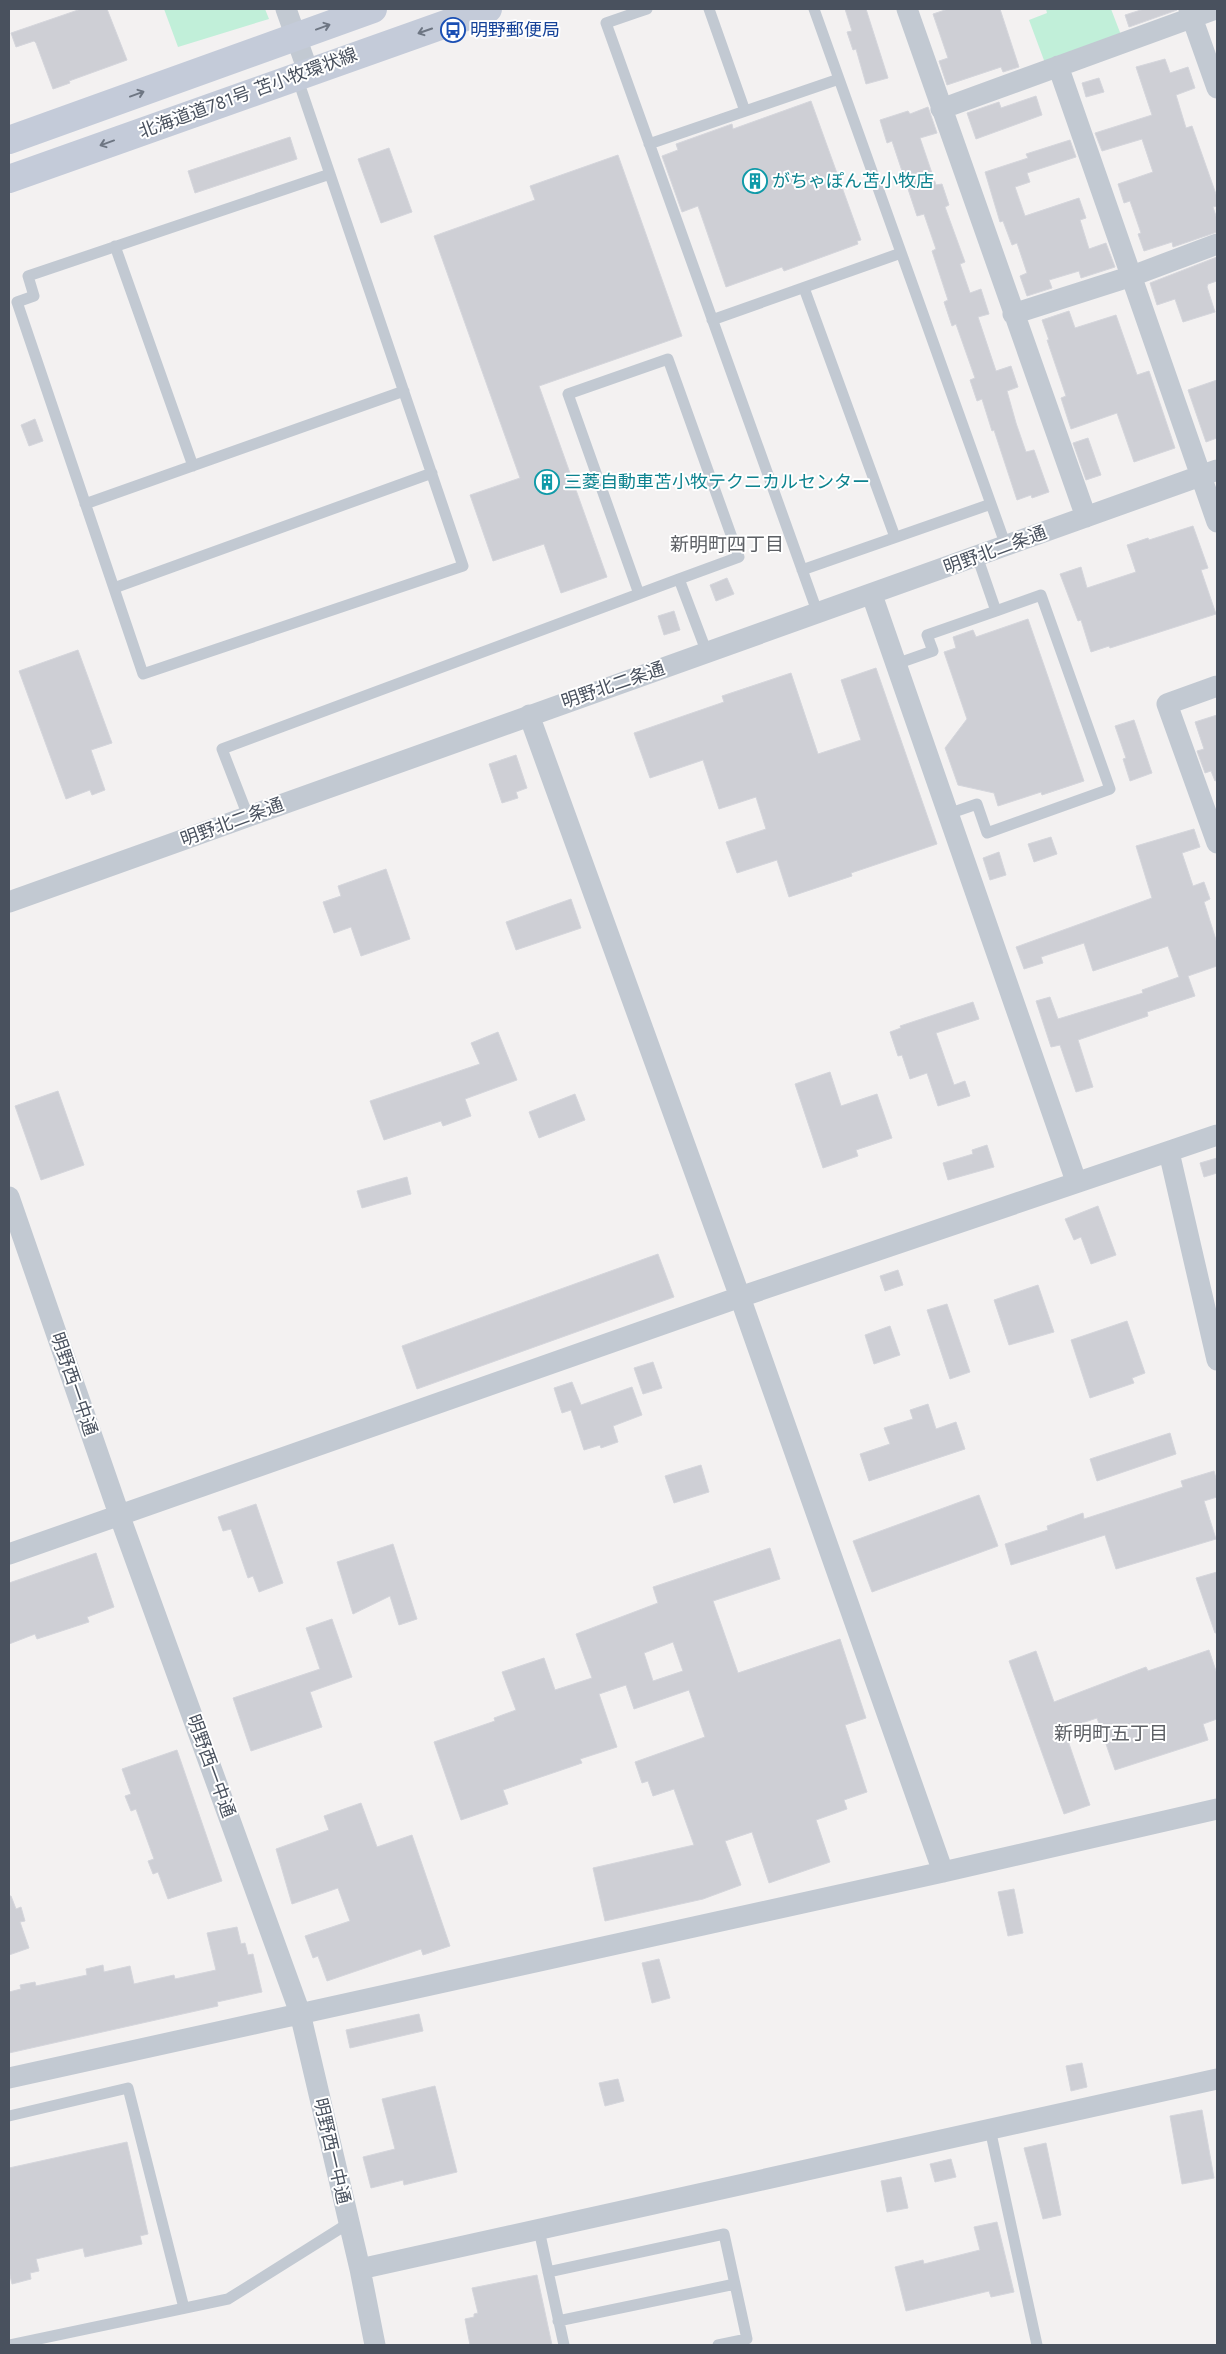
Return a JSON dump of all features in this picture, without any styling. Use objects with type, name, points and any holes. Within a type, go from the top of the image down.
[{"type":"main road","name":"北海道道781号 苫小牧環状線","points":[[9,140],[374,9]]},
{"type":"main road","name":"北海道道781号 苫小牧環状線","points":[[9,178],[302,73],[488,9]]},
{"type":"street","points":[[286,9],[296,36],[302,73]]},
{"type":"street","points":[[907,9],[1013,314],[1086,516]]},
{"type":"street","points":[[941,108],[1058,66],[1191,13],[1216,9]]},
{"type":"street","points":[[1191,13],[1217,88]]},
{"type":"street","points":[[1058,66],[1132,276],[1209,472],[1217,522]]},
{"type":"street","points":[[1013,314],[1132,276],[1217,244]]},
{"type":"street","name":"明野北二条通","points":[[9,902],[706,652],[872,595],[1209,472]]},
{"type":"street","points":[[872,595],[1076,1182]]},
{"type":"street","points":[[1217,686],[1166,704],[1210,797],[1217,843]]},
{"type":"street","points":[[529,715],[740,1297],[943,1872]]},
{"type":"street","points":[[9,1554],[120,1517],[740,1297],[1217,1135]]},
{"type":"street","points":[[1169,1152],[1217,1357]]},
{"type":"street","name":"明野西一中通","points":[[9,1197],[120,1517],[300,2014],[376,2345]]},
{"type":"street","points":[[9,2078],[943,1872],[1217,1809]]},
{"type":"street","points":[[360,2269],[1217,2079]]},
{"type":"lane","points":[[647,9],[634,11],[606,23],[818,614]]},
{"type":"lane","points":[[709,9],[745,111]]},
{"type":"lane","points":[[814,9],[1006,546]]},
{"type":"lane","points":[[302,73],[330,174],[463,566],[143,674],[17,302],[34,296],[28,276],[330,174]]},
{"type":"lane","points":[[649,144],[839,79]]},
{"type":"lane","points":[[115,246],[193,466]]},
{"type":"lane","points":[[712,320],[901,253]]},
{"type":"lane","points":[[804,288],[895,538]]},
{"type":"lane","points":[[248,816],[222,749],[739,558],[668,359],[568,394],[640,594]]},
{"type":"lane","points":[[86,504],[404,391]]},
{"type":"lane","points":[[114,588],[432,473]]},
{"type":"lane","points":[[802,570],[991,504]]},
{"type":"lane","points":[[977,556],[996,610]]},
{"type":"lane","points":[[679,579],[706,652]]},
{"type":"lane","points":[[896,664],[933,651],[927,635],[1041,595],[1110,789],[987,833],[977,804],[948,814]]},
{"type":"lane","points":[[9,2116],[128,2088],[184,2308]]},
{"type":"lane","points":[[990,2129],[1038,2345]]},
{"type":"lane","points":[[10,2345],[228,2299],[349,2223]]},
{"type":"lane","points":[[538,2230],[564,2345]]},
{"type":"lane","points":[[548,2272],[724,2234],[747,2339],[718,2345]]},
{"type":"lane","points":[[558,2321],[735,2284]]},
{"type":"green space","points":[[164,9],[265,9],[269,19],[178,47]]},
{"type":"green space","points":[[1046,9],[1111,9],[1121,35],[1045,63],[1029,20],[1047,13]]},
{"type":"building","points":[[81,9],[107,9],[127,60],[69,81],[70,83],[53,89],[36,43],[34,41],[16,47],[11,33]]},
{"type":"building","points":[[845,9],[866,9],[888,78],[866,84],[856,49],[853,50],[847,32],[852,31]]},
{"type":"building","points":[[948,9],[1000,9],[1019,67],[1003,72],[1001,67],[947,85],[939,61],[948,58],[933,14]]},
{"type":"building","points":[[1144,9],[1177,10],[1129,27],[1125,15]]},
{"type":"building","points":[[1165,59],[1170,73],[1188,67],[1195,88],[1176,95],[1186,128],[1192,126],[1217,197],[1217,206],[1213,207],[1217,219],[1217,232],[1173,247],[1172,242],[1144,251],[1138,234],[1141,233],[1130,201],[1124,203],[1118,184],[1153,172],[1142,139],[1102,151],[1095,133],[1152,115],[1136,67]]},
{"type":"building","points":[[1099,78],[1104,92],[1086,97],[1082,83]]},
{"type":"building","points":[[1036,96],[1042,115],[976,139],[967,113],[999,102],[1001,108]]},
{"type":"building","name":"がちゃぽん苫小牧店","points":[[811,101],[861,240],[857,241],[858,244],[784,271],[782,267],[726,287],[698,206],[682,212],[662,156],[678,150],[676,144],[732,124],[733,129]]},
{"type":"building","points":[[928,107],[937,133],[920,138],[936,185],[942,184],[949,205],[945,207],[965,262],[960,264],[970,293],[981,289],[989,314],[978,317],[996,371],[1011,366],[1018,387],[1007,391],[1016,423],[1026,452],[1034,450],[1049,492],[1032,498],[1031,495],[1017,500],[982,399],[977,401],[970,380],[975,378],[956,324],[952,326],[944,302],[948,300],[932,251],[936,249],[924,214],[917,216],[892,141],[887,143],[880,120],[908,111],[910,114]]},
{"type":"building","points":[[290,137],[297,159],[195,193],[188,171]]},
{"type":"building","points":[[1070,140],[1076,157],[1027,173],[1030,182],[1015,187],[1025,216],[1079,198],[1086,218],[1080,220],[1089,249],[1106,243],[1115,267],[1081,278],[1079,271],[1049,280],[1052,288],[1027,296],[1020,276],[1027,273],[1017,243],[1012,245],[1003,221],[1000,222],[985,172],[1028,158],[1026,154]]},
{"type":"building","points":[[389,148],[412,212],[381,223],[358,159]]},
{"type":"building","points":[[618,155],[682,336],[539,386],[607,577],[561,593],[544,544],[493,561],[470,495],[520,478],[434,236],[535,200],[530,186]]},
{"type":"building","points":[[1217,257],[1217,281],[1208,284],[1207,287],[1215,312],[1183,322],[1175,299],[1157,305],[1150,283]]},
{"type":"building","points":[[1069,311],[1075,328],[1116,315],[1137,375],[1149,371],[1175,448],[1134,462],[1117,413],[1071,429],[1061,398],[1066,396],[1042,320]]},
{"type":"building","points":[[1217,380],[1217,438],[1206,442],[1188,390]]},
{"type":"building","points":[[35,419],[43,441],[29,446],[21,425]]},
{"type":"building","points":[[1088,438],[1101,475],[1086,480],[1073,443]]},
{"type":"building","points":[[1193,526],[1208,568],[1201,570],[1216,614],[1110,648],[1109,646],[1091,652],[1081,620],[1078,621],[1060,574],[1081,567],[1087,588],[1136,572],[1127,545]]},
{"type":"building","points":[[727,578],[734,594],[716,601],[710,585]]},
{"type":"building","points":[[674,611],[680,630],[664,635],[658,616]]},
{"type":"building","points":[[1028,619],[1084,781],[1042,795],[1041,792],[998,806],[994,793],[958,785],[945,748],[967,719],[944,652],[956,648],[953,637],[973,630],[976,637]]},
{"type":"building","points":[[78,650],[112,743],[91,750],[105,790],[92,795],[90,790],[66,799],[19,671]]},
{"type":"building","points":[[876,668],[937,844],[851,873],[852,876],[789,897],[777,860],[737,873],[726,842],[766,829],[756,797],[719,809],[703,760],[650,778],[634,733],[724,702],[722,696],[791,673],[818,754],[861,740],[841,680]]},
{"type":"building","points":[[1217,715],[1217,780],[1215,781],[1211,771],[1205,773],[1197,751],[1204,749],[1195,722]]},
{"type":"building","points":[[1134,720],[1152,773],[1130,781],[1123,759],[1126,758],[1115,726]]},
{"type":"building","points":[[516,755],[527,788],[516,792],[518,798],[502,803],[489,764]]},
{"type":"building","points":[[1194,829],[1200,847],[1182,853],[1193,886],[1204,882],[1210,899],[1204,902],[1217,943],[1217,966],[1188,976],[1195,996],[1147,1012],[1148,1016],[1078,1040],[1093,1087],[1076,1092],[1060,1045],[1051,1047],[1036,1001],[1050,997],[1058,1019],[1143,993],[1142,990],[1179,977],[1168,946],[1093,971],[1084,943],[1041,957],[1043,963],[1024,969],[1016,947],[1152,898],[1136,846]]},
{"type":"building","points":[[1051,837],[1057,854],[1034,862],[1028,844]]},
{"type":"building","points":[[999,852],[1006,875],[990,880],[983,858]]},
{"type":"building","points":[[386,869],[410,939],[361,956],[351,927],[334,933],[323,902],[341,896],[338,886]]},
{"type":"building","points":[[571,899],[581,928],[516,950],[506,922]]},
{"type":"building","points":[[973,1002],[979,1019],[936,1033],[954,1085],[965,1081],[970,1096],[938,1106],[927,1073],[910,1079],[902,1055],[898,1056],[890,1032],[901,1028],[900,1026]]},
{"type":"building","points":[[498,1032],[517,1080],[465,1099],[471,1116],[443,1126],[441,1121],[384,1140],[370,1101],[480,1064],[471,1043]]},
{"type":"building","points":[[830,1072],[841,1106],[877,1094],[892,1138],[856,1150],[858,1156],[823,1168],[795,1084]]},
{"type":"building","points":[[58,1091],[84,1165],[41,1180],[15,1106]]},
{"type":"building","points":[[575,1094],[585,1120],[539,1138],[529,1112]]},
{"type":"building","points":[[987,1145],[994,1167],[948,1180],[943,1163],[973,1154],[972,1150]]},
{"type":"building","points":[[1217,1158],[1217,1173],[1204,1177],[1200,1163]]},
{"type":"building","points":[[407,1177],[411,1194],[362,1208],[357,1191]]},
{"type":"building","points":[[1098,1206],[1116,1255],[1091,1264],[1081,1237],[1074,1240],[1065,1219]]},
{"type":"building","points":[[658,1254],[674,1297],[417,1389],[402,1346]]},
{"type":"building","points":[[898,1270],[903,1285],[885,1291],[880,1276]]},
{"type":"building","points":[[1038,1285],[1054,1332],[1009,1345],[994,1300]]},
{"type":"building","points":[[947,1304],[970,1372],[950,1379],[927,1310]]},
{"type":"building","points":[[1127,1321],[1145,1373],[1132,1378],[1134,1383],[1090,1398],[1071,1340]]},
{"type":"building","points":[[890,1326],[900,1355],[874,1364],[865,1335]]},
{"type":"building","points":[[653,1362],[662,1388],[643,1394],[634,1368]]},
{"type":"building","points":[[572,1382],[581,1405],[632,1387],[642,1415],[613,1426],[618,1442],[601,1448],[600,1445],[584,1450],[571,1410],[562,1413],[554,1388]]},
{"type":"building","points":[[928,1404],[936,1429],[956,1422],[965,1449],[869,1481],[860,1454],[890,1444],[884,1428],[913,1419],[910,1410]]},
{"type":"building","points":[[1170,1433],[1176,1454],[1097,1481],[1090,1459]]},
{"type":"building","points":[[701,1465],[709,1492],[674,1503],[665,1476]]},
{"type":"building","points":[[1214,1471],[1217,1482],[1217,1497],[1204,1501],[1216,1539],[1116,1569],[1105,1535],[1011,1565],[1005,1544],[1048,1530],[1047,1526],[1083,1513],[1084,1519],[1183,1487],[1181,1481]]},
{"type":"building","points":[[979,1495],[998,1546],[872,1592],[853,1541]]},
{"type":"building","points":[[256,1504],[283,1583],[259,1592],[253,1576],[248,1578],[231,1529],[223,1531],[218,1517]]},
{"type":"building","points":[[393,1544],[417,1619],[399,1625],[390,1596],[353,1614],[337,1562]]},
{"type":"building","points":[[770,1548],[780,1579],[713,1601],[738,1673],[840,1639],[866,1718],[845,1725],[867,1792],[844,1800],[847,1809],[816,1820],[830,1862],[769,1883],[752,1832],[725,1841],[741,1885],[703,1899],[605,1921],[593,1868],[694,1845],[674,1789],[653,1796],[648,1781],[642,1783],[635,1762],[705,1737],[689,1690],[634,1709],[626,1685],[599,1694],[617,1747],[580,1759],[582,1763],[503,1790],[508,1804],[461,1820],[434,1742],[495,1721],[494,1718],[516,1710],[502,1672],[544,1658],[555,1690],[592,1678],[576,1634],[658,1603],[653,1587]],"holes":[[[673,1642],[683,1671],[653,1681],[644,1653]]]},
{"type":"building","points":[[96,1553],[114,1607],[87,1617],[89,1622],[37,1639],[35,1634],[9,1644],[9,1583]]},
{"type":"building","points":[[1217,1572],[1217,1633],[1215,1633],[1196,1578]]},
{"type":"building","points":[[332,1619],[352,1677],[310,1692],[322,1727],[251,1751],[233,1698],[320,1669],[306,1628]]},
{"type":"building","points":[[1209,1650],[1217,1674],[1217,1719],[1203,1724],[1208,1740],[1115,1770],[1097,1718],[1064,1729],[1090,1805],[1064,1814],[1009,1661],[1036,1651],[1054,1702],[1146,1667],[1148,1671]]},
{"type":"building","points":[[177,1750],[222,1881],[168,1899],[158,1872],[153,1874],[148,1861],[154,1859],[136,1809],[131,1811],[125,1796],[131,1794],[122,1769]]},
{"type":"building","points":[[361,1803],[377,1847],[412,1835],[450,1946],[423,1955],[421,1949],[327,1981],[318,1956],[313,1958],[305,1936],[350,1921],[338,1888],[292,1904],[276,1849],[329,1830],[324,1816]]},
{"type":"building","points":[[1014,1889],[1023,1933],[1008,1936],[998,1892]]},
{"type":"building","points":[[9,1896],[11,1896],[16,1909],[21,1907],[25,1921],[20,1922],[29,1948],[9,1955]]},
{"type":"building","points":[[237,1927],[241,1944],[245,1943],[248,1955],[253,1954],[262,1992],[217,2002],[218,2006],[9,2053],[9,1992],[21,1989],[20,1985],[35,1982],[36,1986],[87,1975],[86,1969],[103,1965],[104,1972],[130,1966],[134,1984],[174,1975],[175,1979],[216,1970],[207,1933]]},
{"type":"building","points":[[659,1959],[670,1998],[652,2003],[642,1963]]},
{"type":"building","points":[[419,2014],[423,2031],[350,2048],[346,2030]]},
{"type":"building","points":[[1082,2063],[1087,2087],[1071,2091],[1066,2066]]},
{"type":"building","points":[[618,2079],[624,2101],[605,2106],[599,2083]]},
{"type":"building","points":[[435,2086],[457,2172],[404,2185],[403,2180],[371,2188],[363,2157],[395,2149],[382,2099]]},
{"type":"building","points":[[1202,2110],[1214,2178],[1182,2184],[1170,2116]]},
{"type":"building","points":[[127,2142],[148,2234],[140,2236],[142,2244],[85,2257],[83,2248],[36,2259],[39,2271],[30,2273],[31,2279],[12,2284],[9,2271],[9,2168]]},
{"type":"building","points":[[1046,2143],[1061,2215],[1043,2219],[1024,2148]]},
{"type":"building","points":[[951,2159],[956,2177],[935,2182],[930,2164]]},
{"type":"building","points":[[901,2177],[908,2208],[887,2212],[881,2181]]},
{"type":"building","points":[[997,2222],[1014,2292],[991,2297],[989,2291],[906,2311],[895,2267],[923,2260],[924,2264],[980,2250],[974,2227]]},
{"type":"building","points":[[537,2275],[552,2345],[470,2345],[465,2319],[474,2317],[474,2314],[478,2313],[472,2288]]},
{"type":"place","name":"明野郵便局","points":[[453,30]]},
{"type":"place","name":"がちゃぽん苫小牧店","points":[[755,181]]},
{"type":"place","name":"三菱自動車苫小牧テクニカルセンター","points":[[547,482]]},
{"type":"district","name":"新明町四丁目","points":[[727,544]]},
{"type":"district","name":"新明町五丁目","points":[[1111,1733]]}]
